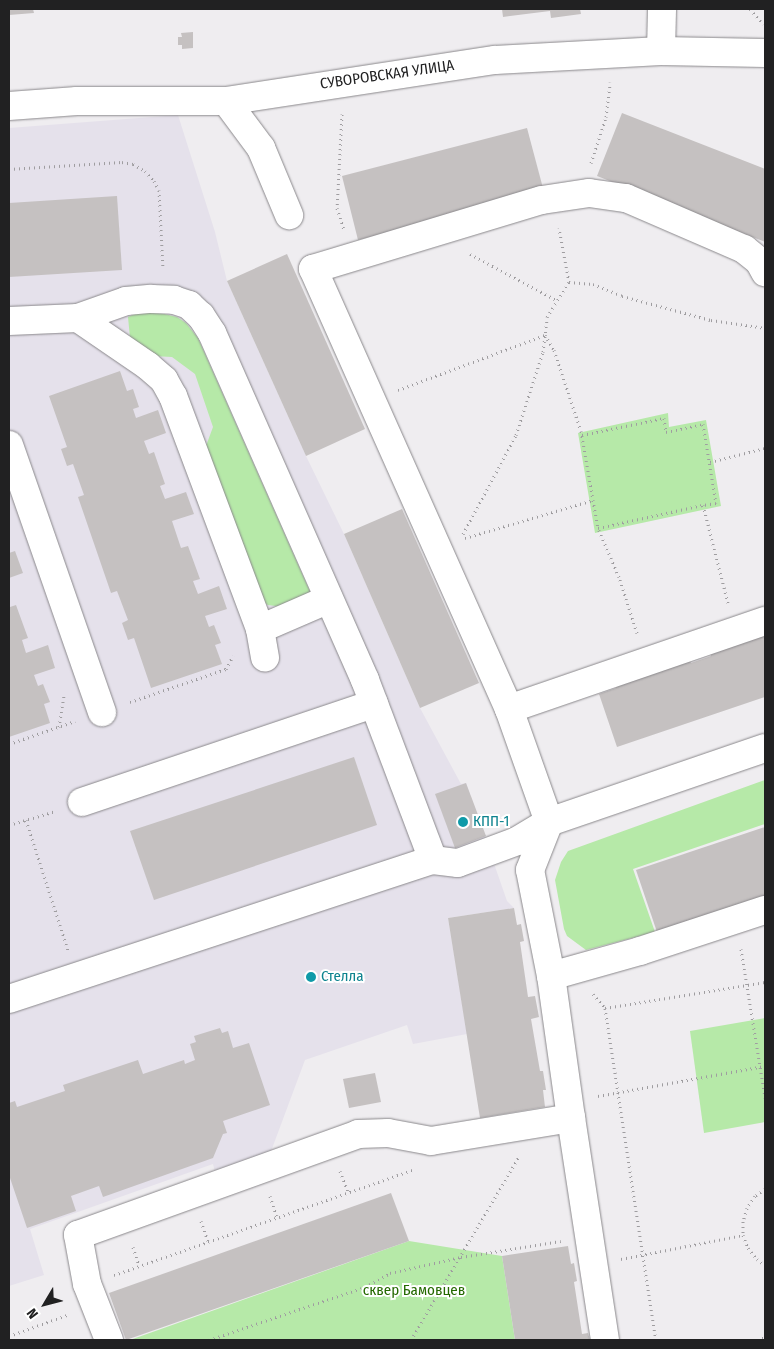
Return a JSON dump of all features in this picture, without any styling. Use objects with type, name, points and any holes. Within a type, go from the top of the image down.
[{"type":"street","points":[[661,51],[662,9]]},
{"type":"street","name":"СУВОРОВСКАЯ УЛИЦА","points":[[9,106],[77,101],[226,101],[344,81],[495,60],[661,51],[765,53]]},
{"type":"street","points":[[226,101],[261,148],[289,215]]},
{"type":"street","points":[[606,1340],[570,1110],[563,973],[530,870],[550,822],[509,709],[313,269],[553,198],[580,194],[607,194],[626,198],[744,249],[759,261],[765,272]]},
{"type":"street","points":[[9,321],[78,318],[126,301],[164,300],[174,300],[189,304],[201,316],[212,333],[374,704],[434,860]]},
{"type":"street","points":[[78,318],[148,366],[164,380],[173,396],[260,629],[265,658]]},
{"type":"street","points":[[9,445],[102,712]]},
{"type":"street","points":[[260,629],[329,599]]},
{"type":"street","points":[[509,709],[765,621]]},
{"type":"street","points":[[82,802],[374,704]]},
{"type":"street","points":[[9,999],[434,860],[458,863],[517,841],[550,822],[765,748]]},
{"type":"street","points":[[563,973],[765,910]]},
{"type":"street","points":[[109,1340],[92,1295],[78,1234],[358,1134],[388,1133],[431,1141],[538,1124],[570,1110]]},
{"type":"path","points":[[750,9],[765,26]]},
{"type":"path","points":[[580,194],[606,117],[611,53]]},
{"type":"path","points":[[344,81],[337,208],[354,257]]},
{"type":"path","points":[[9,169],[122,162],[133,164],[145,171],[159,190],[164,300]]},
{"type":"path","points":[[553,198],[569,282],[547,317],[543,352],[516,435],[460,539],[593,500]]},
{"type":"path","points":[[432,233],[556,300]]},
{"type":"path","points":[[569,282],[592,284],[622,296],[711,320],[765,328]]},
{"type":"path","points":[[372,400],[545,335]]},
{"type":"path","points":[[545,335],[554,350],[582,435],[598,528],[619,577],[646,661]]},
{"type":"path","points":[[582,435],[664,418],[666,432],[703,424],[710,462],[716,503],[598,528]]},
{"type":"path","points":[[710,462],[765,448]]},
{"type":"path","points":[[703,505],[735,631]]},
{"type":"path","points":[[9,744],[226,669],[238,652]]},
{"type":"path","points":[[9,826],[82,802]]},
{"type":"path","points":[[26,820],[77,977]]},
{"type":"path","points":[[736,919],[765,1098]]},
{"type":"path","points":[[563,973],[605,1008],[656,1340]]},
{"type":"path","points":[[605,1008],[765,982]]},
{"type":"path","points":[[570,1110],[618,1092],[765,1066]]},
{"type":"path","points":[[411,1340],[538,1124]]},
{"type":"path","points":[[9,1336],[92,1295],[395,1175],[422,1167]]},
{"type":"path","points":[[765,1188],[755,1196],[747,1208],[743,1221],[743,1235],[748,1248],[756,1259],[765,1265]]},
{"type":"path","points":[[593,1265],[743,1235]]},
{"type":"path","points":[[209,1340],[365,1287],[390,1273],[461,1257],[589,1236]]},
{"type":"path","points":[[762,1340],[765,1337]]},
{"type":"shaded area","points":[[178,115],[215,232],[227,281],[306,456],[344,534],[420,708],[461,784],[466,783],[507,901],[514,908],[448,918],[467,1034],[413,1044],[407,1025],[305,1060],[270,1154],[215,1172],[213,1164],[30,1229],[44,1275],[9,1286],[9,128]]},
{"type":"green space","points":[[156,312],[177,317],[186,323],[198,338],[312,596],[283,607],[268,605],[258,599],[203,454],[213,427],[195,374],[172,357],[153,356],[130,338],[128,317],[137,313]]},
{"type":"green space","points":[[668,413],[669,427],[706,420],[721,506],[595,533],[578,433]]},
{"type":"green space","points":[[765,780],[765,824],[633,869],[655,932],[586,950],[567,936],[555,880],[561,862],[568,851]]},
{"type":"green space","points":[[765,1018],[765,1122],[704,1133],[690,1031]]},
{"type":"green space","name":"сквер Бамовцев","points":[[409,1241],[502,1256],[515,1340],[130,1340]]},
{"type":"building","points":[[9,9],[33,9],[34,13],[9,15]]},
{"type":"building","points":[[502,9],[580,9],[581,14],[551,18],[550,11],[503,17]]},
{"type":"building","points":[[193,32],[193,48],[182,49],[182,45],[178,45],[178,37],[182,37],[181,33]]},
{"type":"building","points":[[622,113],[765,169],[765,242],[597,176]]},
{"type":"building","points":[[527,128],[544,192],[358,240],[342,176]]},
{"type":"building","points":[[117,196],[122,270],[9,277],[9,203]]},
{"type":"building","points":[[287,254],[365,429],[306,456],[227,281]]},
{"type":"building","points":[[120,371],[127,391],[133,389],[139,407],[133,409],[136,418],[158,410],[166,433],[144,441],[149,454],[154,452],[165,484],[160,486],[165,499],[186,492],[194,514],[172,521],[181,548],[188,546],[200,579],[193,581],[198,594],[219,586],[227,609],[205,616],[209,627],[214,625],[221,643],[215,645],[222,664],[151,688],[134,638],[128,640],[122,623],[128,620],[117,591],[111,593],[78,497],[84,495],[73,464],[67,466],[61,449],[67,447],[49,396]]},
{"type":"building","points":[[402,509],[479,683],[420,708],[344,534]]},
{"type":"building","points":[[15,551],[23,573],[9,578],[9,553]]},
{"type":"building","points":[[9,603],[10,607],[16,605],[28,638],[22,640],[26,653],[48,645],[55,668],[34,675],[38,686],[43,684],[50,702],[44,704],[50,723],[9,737]]},
{"type":"building","points":[[765,631],[765,697],[617,747],[599,694],[616,688],[614,682],[689,658],[691,663],[711,656],[709,650]]},
{"type":"building","points":[[354,757],[377,825],[154,900],[130,831]]},
{"type":"building","name":"КПП-1","points":[[466,783],[486,836],[455,848],[435,794]]},
{"type":"building","points":[[765,827],[765,899],[658,935],[636,870]]},
{"type":"building","points":[[514,908],[517,925],[521,924],[524,941],[520,942],[528,997],[535,996],[539,1017],[531,1019],[540,1071],[543,1071],[546,1090],[543,1090],[545,1107],[480,1118],[448,918]]},
{"type":"building","points":[[220,1028],[222,1033],[228,1031],[233,1048],[249,1043],[270,1105],[223,1121],[227,1133],[223,1134],[213,1158],[103,1197],[99,1186],[71,1196],[76,1211],[27,1228],[9,1175],[9,1103],[15,1101],[17,1107],[65,1091],[63,1085],[138,1060],[143,1074],[184,1060],[185,1064],[195,1060],[190,1044],[196,1042],[194,1036]]},
{"type":"building","points":[[375,1073],[381,1102],[349,1108],[343,1079]]},
{"type":"building","points":[[391,1193],[409,1241],[126,1340],[109,1293]]},
{"type":"building","points":[[568,1246],[571,1264],[574,1263],[577,1281],[574,1282],[582,1334],[588,1333],[590,1340],[515,1340],[502,1256]]},
{"type":"place","name":"КПП-1","points":[[463,822]]},
{"type":"place","name":"Стелла","points":[[311,977]]}]
